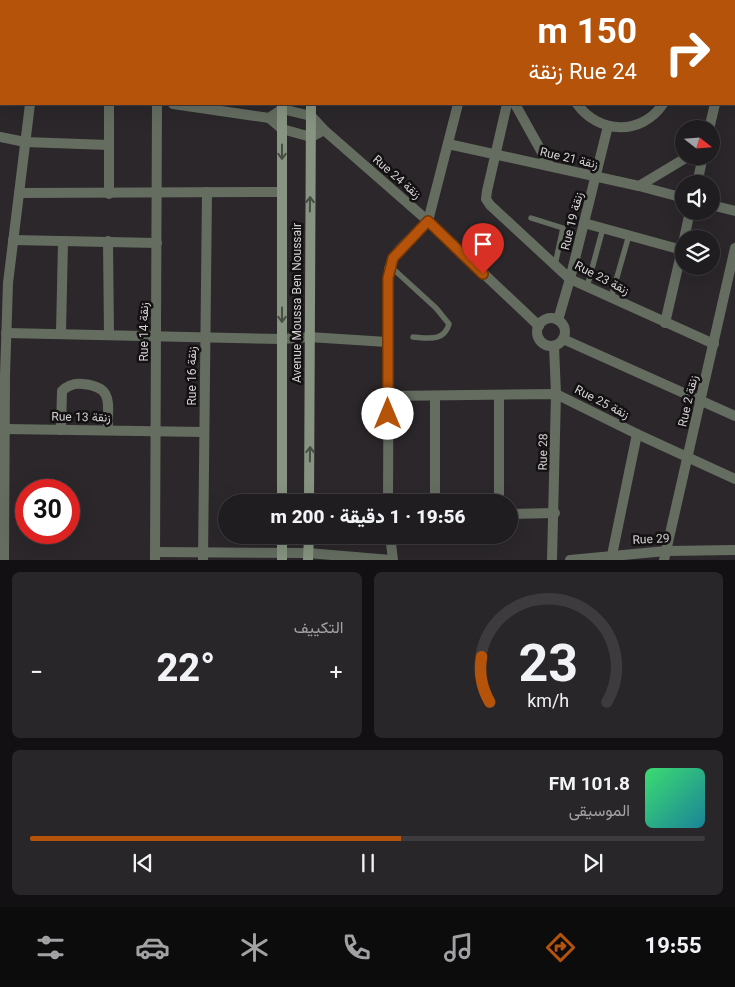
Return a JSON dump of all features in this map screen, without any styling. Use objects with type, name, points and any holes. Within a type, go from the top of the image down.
[{"type":"street","points":[[4,560],[5,429],[2,375],[6,333],[4,283],[13,240],[30,105]]},
{"type":"street","points":[[108,194],[109,105]]},
{"type":"street","name":"Rue 14 زنقة","points":[[156,556],[157,105]]},
{"type":"street","points":[[180,105],[269,118],[282,130],[311,137],[324,130]]},
{"type":"street","name":"Avenue Moussa Ben Noussair","points":[[309,494],[311,105]]},
{"type":"street","points":[[388,494],[390,266],[400,249],[428,221],[458,105]]},
{"type":"street","points":[[496,154],[507,105]]},
{"type":"street","points":[[516,105],[549,165]]},
{"type":"street","points":[[578,105],[588,117],[608,126],[636,126],[650,118],[662,105]]},
{"type":"street","points":[[711,120],[715,105]]},
{"type":"street","points":[[269,118],[282,107],[311,116]]},
{"type":"street","name":"Avenue Moussa Ben Noussair","points":[[282,107],[282,494]]},
{"type":"street","name":"Rue 24 زنقة","points":[[311,116],[324,130],[428,221],[539,326]]},
{"type":"street","name":"Rue 19 زنقة","points":[[558,320],[608,126]]},
{"type":"street","points":[[0,137],[25,142],[109,145]]},
{"type":"street","name":"Rue 21 زنقة","points":[[448,144],[549,165],[675,196]]},
{"type":"street","name":"Rue 23 زنقة","points":[[496,154],[487,191],[487,202],[570,279],[714,344]]},
{"type":"street","points":[[639,186],[675,164]]},
{"type":"street","name":"Rue 16 زنقة","points":[[203,556],[207,192]]},
{"type":"street","points":[[19,193],[158,194],[282,192]]},
{"type":"street","points":[[720,207],[735,211]]},
{"type":"street","points":[[584,223],[628,235],[675,242]]},
{"type":"street","points":[[13,240],[157,243]]},
{"type":"street","points":[[61,333],[63,241]]},
{"type":"street","points":[[108,241],[109,334]]},
{"type":"street","name":"Rue 2 زنقة","points":[[665,555],[735,248]]},
{"type":"street","points":[[665,322],[676,275]]},
{"type":"street","points":[[558,343],[564,329],[558,320],[547,319],[539,326],[537,331],[540,340],[545,345],[558,343],[701,400],[735,416]]},
{"type":"street","points":[[6,333],[282,339],[309,337],[388,342]]},
{"type":"street","name":"Rue 28","points":[[552,560],[555,513],[558,343]]},
{"type":"street","points":[[61,430],[62,391],[70,385],[80,384],[99,386],[104,389],[107,397],[108,430]]},
{"type":"street","name":"Rue 25 زنقة","points":[[388,396],[556,394],[735,479]]},
{"type":"street","points":[[434,494],[435,396]]},
{"type":"street","points":[[499,396],[499,494]]},
{"type":"street","name":"Rue 13 زنقة","points":[[5,429],[204,432]]},
{"type":"street","points":[[611,557],[637,434]]},
{"type":"street","points":[[518,514],[555,513]]},
{"type":"street","points":[[156,556],[308,556],[392,560],[391,544]]},
{"type":"street","name":"Rue 29","points":[[570,560],[728,553]]},
{"type":"lane","points":[[531,218],[563,228],[555,265]]},
{"type":"lane","points":[[588,287],[603,228]]},
{"type":"lane","points":[[611,298],[628,235]]},
{"type":"lane","points":[[390,266],[436,308],[449,324],[445,334],[441,337],[413,337]]},
{"type":"route","points":[[388,414],[388,278],[393,258],[428,221],[483,274]]}]
